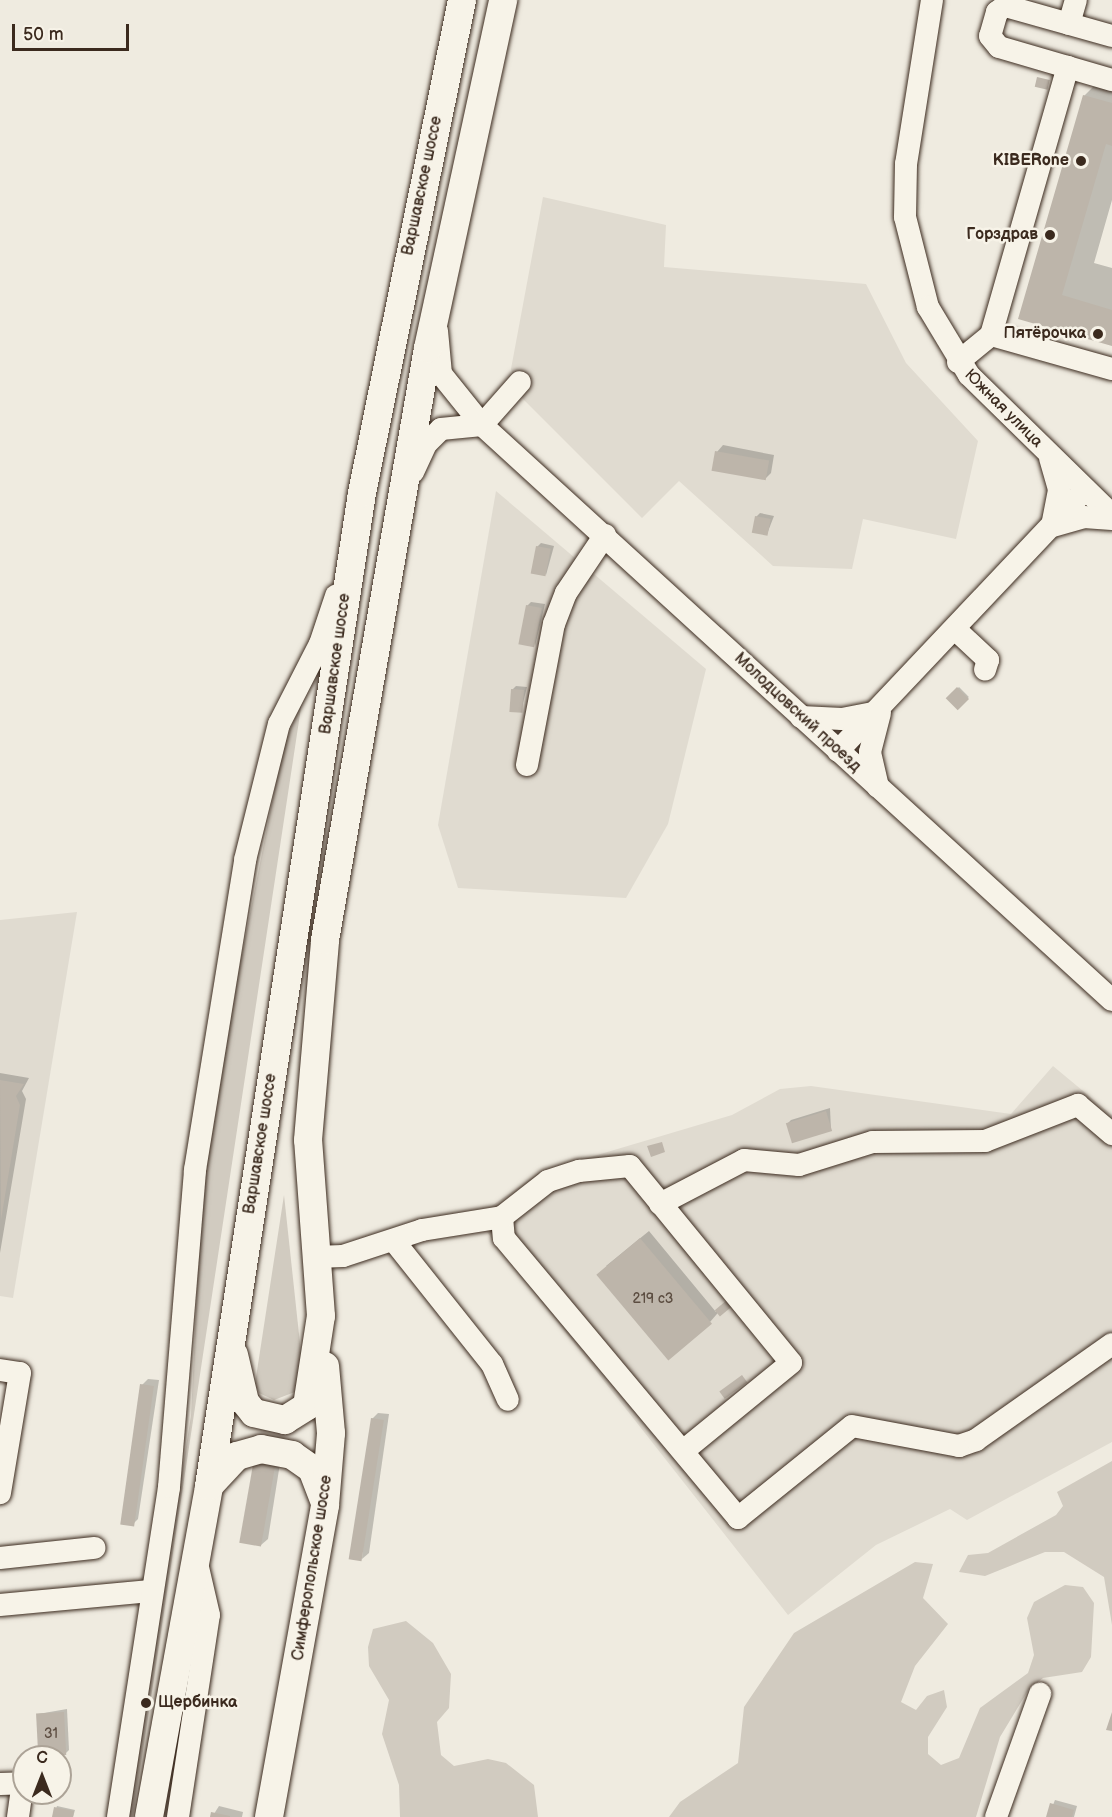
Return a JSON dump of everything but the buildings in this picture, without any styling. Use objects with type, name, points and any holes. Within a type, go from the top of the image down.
[{"type":"main road","name":"Варшавское шоссе","points":[[231,1332],[358,516],[462,0]]},
{"type":"main road","name":"Варшавское шоссе","points":[[321,1316],[308,1140],[316,1014],[399,502],[435,316],[503,0]]},
{"type":"main road","points":[[231,1332],[245,1401],[264,1418],[285,1420],[307,1406],[313,1392],[321,1316]]},
{"type":"main road","name":"Симферопольское шоссе","points":[[269,1817],[325,1505],[330,1433],[321,1316]]},
{"type":"main road","points":[[148,1817],[209,1486],[231,1332]]},
{"type":"main road","points":[[209,1486],[237,1456],[261,1449],[292,1455],[312,1469],[325,1505]]},
{"type":"street","name":"Южная улица","points":[[932,0],[906,164],[906,217],[928,307],[958,362],[1112,517]]},
{"type":"street","points":[[1069,24],[1076,0]]},
{"type":"street","points":[[1112,36],[1005,6],[997,12],[990,36],[999,47],[1112,80]]},
{"type":"street","points":[[958,362],[991,335],[1068,67]]},
{"type":"street","name":"Молодцовский проезд","points":[[435,316],[441,374],[482,425],[1112,1000]]},
{"type":"street","points":[[991,335],[1112,369]]},
{"type":"street","points":[[399,502],[433,435],[450,426],[482,425],[520,382]]},
{"type":"street","points":[[1048,454],[1059,490],[1051,527]]},
{"type":"street","points":[[838,751],[880,712],[1085,490]]},
{"type":"street","points":[[118,1817],[150,1591],[168,1487],[193,1181],[245,860],[269,756],[320,644],[358,516]]},
{"type":"street","points":[[1051,527],[1084,517],[1112,517]]},
{"type":"street","points":[[527,765],[554,624],[566,593],[605,535]]},
{"type":"street","points":[[956,630],[988,660],[985,670]]},
{"type":"street","points":[[801,717],[842,719],[880,712]]},
{"type":"street","points":[[878,787],[870,752],[880,712]]},
{"type":"street","points":[[660,1204],[744,1160],[800,1165],[873,1142],[986,1141],[1078,1105],[1112,1134]]},
{"type":"street","points":[[316,1257],[343,1256],[394,1241],[502,1217],[548,1181],[579,1171],[630,1166],[791,1363],[684,1451]]},
{"type":"street","points":[[502,1217],[504,1238],[738,1518],[852,1426],[959,1446],[976,1440],[1112,1344]]},
{"type":"street","points":[[394,1241],[492,1364],[508,1400]]},
{"type":"street","points":[[0,1370],[20,1373],[0,1493]]},
{"type":"street","points":[[0,1558],[94,1548]]},
{"type":"street","points":[[178,1817],[209,1614],[196,1556]]},
{"type":"street","points":[[0,1605],[150,1591]]},
{"type":"street","points":[[996,1817],[1040,1694]]},
{"type":"shaded area","points":[[543,197],[666,225],[664,267],[866,284],[906,363],[978,441],[956,539],[863,519],[852,569],[773,566],[679,481],[642,518],[518,394],[511,369]]},
{"type":"shaded area","points":[[496,491],[706,669],[668,824],[626,898],[458,888],[438,825]]},
{"type":"shaded area","points":[[302,701],[133,1817],[126,1817],[191,1416],[201,1205],[227,1030],[283,747]]},
{"type":"shaded area","points":[[77,912],[13,1298],[0,1296],[0,920]]},
{"type":"shaded area","points":[[1053,1066],[1112,1115],[1112,1442],[967,1520],[950,1509],[876,1545],[788,1615],[486,1231],[490,1207],[540,1172],[732,1115],[780,1089],[811,1086],[1011,1114]]},
{"type":"shaded area","points":[[284,1195],[302,1362],[300,1390],[274,1400],[259,1393],[255,1384]]},
{"type":"shaded area","points":[[1112,1461],[1112,1625],[1104,1577],[1064,1552],[1045,1552],[985,1576],[959,1572],[968,1555],[988,1553],[1056,1515],[1063,1506],[1057,1492]]},
{"type":"shaded area","points":[[915,1562],[933,1564],[923,1598],[948,1624],[915,1666],[901,1702],[916,1710],[927,1696],[944,1690],[947,1707],[928,1737],[928,1754],[941,1765],[959,1758],[980,1708],[1028,1673],[1034,1655],[1027,1618],[1034,1602],[1065,1585],[1083,1587],[1094,1603],[1091,1657],[1082,1672],[1043,1678],[1029,1689],[1000,1737],[976,1817],[669,1817],[680,1802],[738,1763],[744,1707],[794,1633]]},
{"type":"shaded area","points":[[406,1621],[433,1643],[451,1674],[449,1708],[437,1722],[441,1755],[454,1766],[488,1759],[506,1763],[534,1785],[538,1817],[400,1817],[399,1785],[382,1734],[389,1700],[369,1666],[368,1647],[373,1629]]},
{"type":"place","name":"KIBERone","points":[[1081,161]]},
{"type":"place","name":"Горздрав","points":[[1050,235]]},
{"type":"place","name":"Пятёрочка","points":[[1098,334]]},
{"type":"place","name":"Щербинка","points":[[146,1703]]}]
